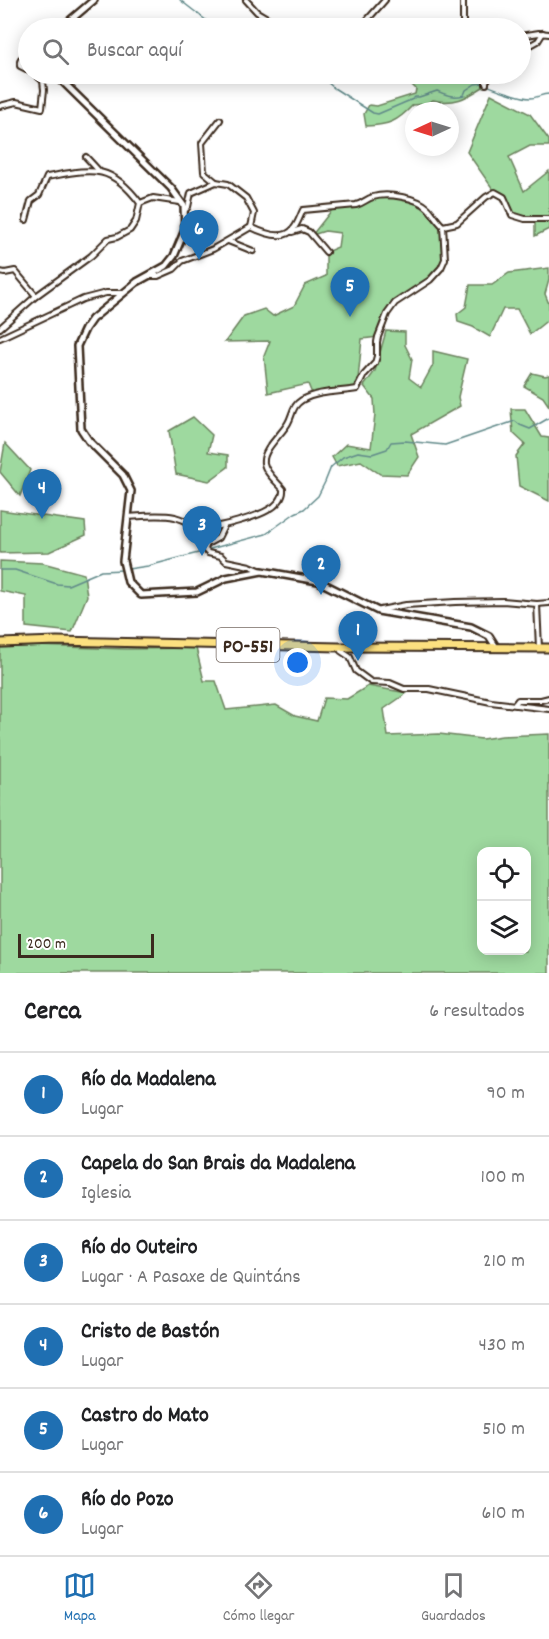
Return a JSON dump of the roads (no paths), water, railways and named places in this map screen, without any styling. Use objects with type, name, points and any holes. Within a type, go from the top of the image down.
[{"type":"main road","name":"PO-551","points":[[0,643],[57,641],[339,647],[549,648]]},
{"type":"street","points":[[73,18],[94,0]]},
{"type":"street","points":[[246,0],[257,12],[267,18]]},
{"type":"street","points":[[369,18],[385,0]]},
{"type":"street","points":[[462,18],[463,0]]},
{"type":"street","points":[[531,45],[538,41],[543,33]]},
{"type":"street","points":[[531,35],[549,34]]},
{"type":"street","points":[[0,106],[16,102],[42,108],[43,84]]},
{"type":"street","points":[[66,84],[171,188],[184,206],[185,230],[174,255],[166,266],[137,282],[92,319],[77,346],[81,429],[89,441],[123,475],[131,491],[123,561],[128,582],[141,595],[197,592],[226,578],[262,572]]},
{"type":"street","points":[[149,276],[158,276],[182,261],[213,249],[251,227],[254,213],[246,198],[228,184],[216,182],[204,172],[202,143],[220,120]]},
{"type":"street","points":[[86,157],[100,172]]},
{"type":"street","points":[[26,220],[31,201],[39,195],[47,177],[83,171],[100,172],[119,180],[140,203]]},
{"type":"street","points":[[184,211],[188,207],[191,193],[216,182]]},
{"type":"street","points":[[443,226],[457,223],[486,197],[495,192],[504,197],[512,214],[525,219],[549,219]]},
{"type":"street","points":[[128,517],[145,515],[172,517],[205,527],[224,525],[268,510],[277,504],[282,497],[283,489],[264,467],[263,459],[288,423],[293,407],[302,400],[316,395],[357,389],[364,375],[375,363],[378,337],[394,303],[430,280],[441,268],[445,259],[443,226],[428,208],[417,201],[402,197],[379,196],[369,198],[364,203],[303,210],[296,227],[291,232]]},
{"type":"street","points":[[140,203],[153,198],[181,202]]},
{"type":"street","points":[[0,328],[36,297],[91,256],[108,239],[130,230],[136,221],[140,203]]},
{"type":"street","points":[[251,227],[270,235],[302,229],[309,232],[326,252]]},
{"type":"street","points":[[227,241],[253,251]]},
{"type":"street","points":[[0,272],[15,272],[36,297]]},
{"type":"street","points":[[0,338],[83,299],[106,293],[122,293]]},
{"type":"street","points":[[224,525],[218,538],[207,544],[205,549],[208,553],[262,572],[318,581],[378,611],[471,627],[489,636],[496,647]]},
{"type":"street","points":[[378,611],[406,605],[455,602],[549,603]]},
{"type":"street","points":[[537,604],[539,648]]},
{"type":"street","points":[[339,647],[340,651],[350,657],[356,671],[371,682],[390,683],[404,689],[429,689],[491,702],[549,710]]},
{"type":"street","points":[[515,704],[518,700],[549,698]]},
{"type":"waterway","points":[[180,0],[203,18]]},
{"type":"waterway","points":[[329,84],[378,114],[415,97],[437,91],[453,96],[464,95],[466,90],[475,84]]},
{"type":"waterway","points":[[485,84],[526,98],[549,94]]},
{"type":"waterway","points":[[210,549],[266,534],[304,509],[318,496],[331,467],[343,457],[358,452],[372,454],[387,449],[391,442],[445,445],[515,421],[530,429],[549,418]]},
{"type":"waterway","points":[[128,569],[202,552]]},
{"type":"waterway","points":[[0,570],[15,570],[57,584],[68,585],[101,571],[123,570]]},
{"type":"place","name":"Río do Pozo","points":[[199,260]]},
{"type":"place","name":"Castro do Mato","points":[[350,317]]},
{"type":"place","name":"Cristo de Bastón","points":[[42,519]]},
{"type":"place","name":"Río do Outeiro","points":[[202,556]]},
{"type":"place","name":"Capela do San Brais da Madalena","points":[[321,595]]},
{"type":"place","name":"Río da Madalena","points":[[358,661]]}]
